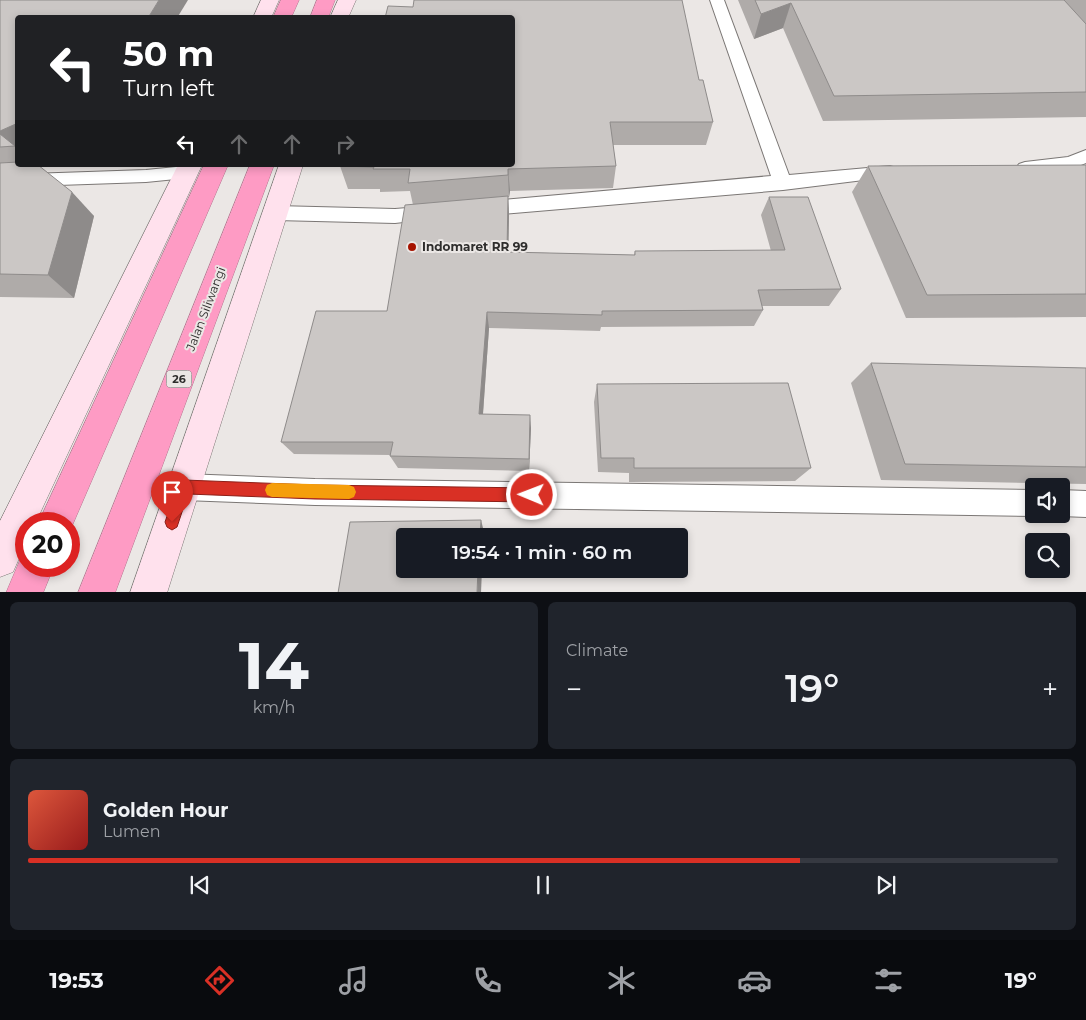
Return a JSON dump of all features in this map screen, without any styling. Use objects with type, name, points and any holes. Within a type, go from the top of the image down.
[{"type":"highway","points":[[283,15],[290,0]]},
{"type":"highway","points":[[320,15],[326,0]]},
{"type":"highway","points":[[60,512],[215,167]]},
{"type":"highway","name":"Jalan Siliwangi","points":[[96,592],[261,167]]},
{"type":"highway","points":[[24,592],[31,577]]},
{"type":"street","points":[[263,15],[270,0]]},
{"type":"street","points":[[340,15],[347,0]]},
{"type":"street","points":[[148,592],[290,167]]},
{"type":"street","points":[[0,559],[188,169]]},
{"type":"lane","points":[[717,0],[783,183]]},
{"type":"lane","points":[[1006,168],[1034,168],[1071,163],[1086,156]]},
{"type":"lane","points":[[0,181],[98,171],[188,169]]},
{"type":"lane","points":[[465,210],[783,183],[911,170]]},
{"type":"lane","points":[[276,213],[395,216],[445,212]]},
{"type":"lane","points":[[184,487],[315,492],[1025,503]]},
{"type":"lane","points":[[1070,503],[1086,504]]},
{"type":"building","points":[[0,0],[159,0],[150,15],[15,15],[15,124],[0,131]]},
{"type":"building","points":[[414,0],[682,0],[699,80],[703,80],[713,122],[610,122],[616,166],[508,169],[508,175],[408,183],[410,169],[373,169],[374,167],[515,167],[515,15],[386,15],[388,6],[413,7]]},
{"type":"building","points":[[755,0],[1064,0],[1086,24],[1086,92],[834,96],[791,3],[761,14]]},
{"type":"building","points":[[0,134],[15,146],[0,147]]},
{"type":"building","points":[[15,162],[15,167],[41,167],[72,192],[48,275],[0,274],[0,163]]},
{"type":"building","points":[[1086,165],[1086,294],[927,295],[868,166]]},
{"type":"building","points":[[508,196],[507,252],[635,255],[635,251],[785,250],[769,197],[808,197],[841,289],[758,290],[763,310],[602,311],[602,315],[487,312],[479,414],[530,415],[529,459],[390,456],[393,442],[281,442],[316,311],[387,311],[405,205]]},
{"type":"building","points":[[871,363],[1086,368],[1086,467],[905,464]]},
{"type":"building","points":[[788,383],[811,468],[634,468],[634,458],[601,458],[597,384]]},
{"type":"building","points":[[481,520],[480,528],[396,528],[396,578],[478,578],[477,592],[338,592],[350,522]]},
{"type":"slow traffic","points":[[272,490],[349,492]]},
{"type":"place","name":"Indomaret RR 99","points":[[412,247]]},
{"type":"route","points":[[172,522],[184,487],[315,492],[532,495]]}]
